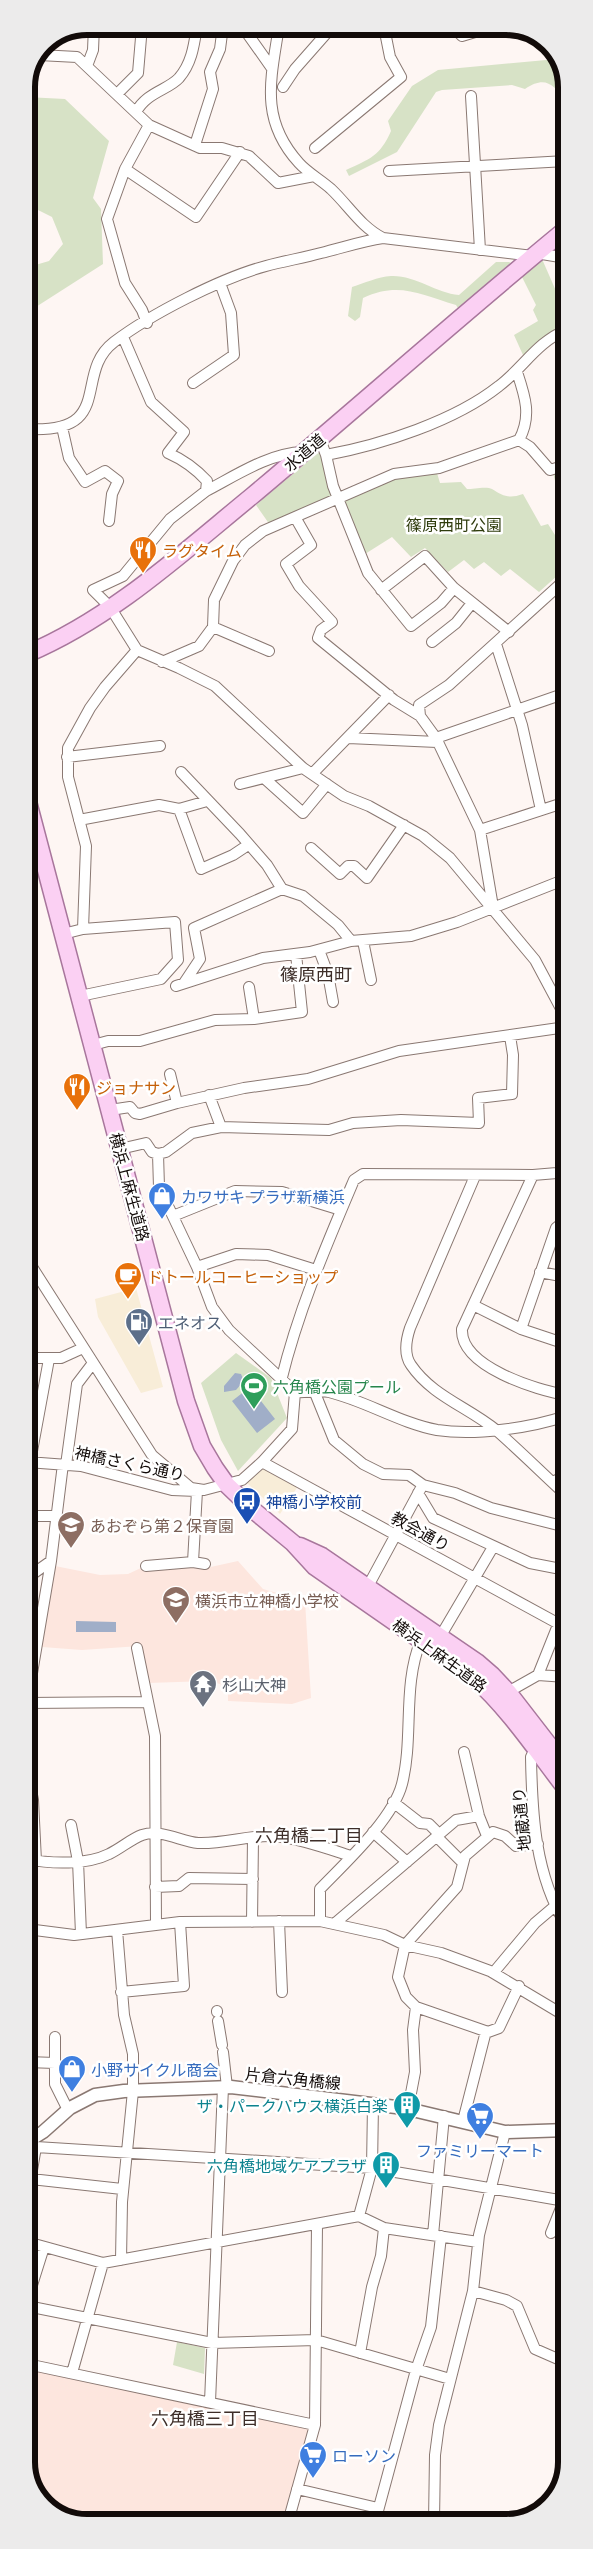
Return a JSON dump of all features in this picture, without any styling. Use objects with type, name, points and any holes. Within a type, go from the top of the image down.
[{"type":"main road","name":"水道道","points":[[35,650],[48,645],[149,582],[320,439],[558,235]]},
{"type":"main road","name":"横浜上麻生道路","points":[[35,827],[186,1401],[202,1446],[227,1485],[293,1544],[315,1567],[422,1640],[484,1686],[558,1760]]},
{"type":"main road","name":"横浜上麻生道路","points":[[293,1544],[322,1556],[477,1662],[508,1692],[558,1775]]},
{"type":"street","points":[[87,66],[92,50],[93,35]]},
{"type":"street","points":[[117,94],[138,73],[141,35]]},
{"type":"street","points":[[136,112],[158,90],[178,79],[193,54],[196,35]]},
{"type":"street","points":[[195,145],[213,89],[210,72],[220,49],[222,35]]},
{"type":"street","points":[[248,35],[272,68]]},
{"type":"street","points":[[278,35],[270,91],[273,119],[299,163],[335,194],[370,231],[383,238]]},
{"type":"street","points":[[283,87],[295,69],[324,35]]},
{"type":"street","points":[[315,148],[401,77],[390,57],[386,35]]},
{"type":"street","points":[[45,56],[77,57],[149,125],[195,145],[240,152],[249,156],[278,183],[314,176]]},
{"type":"street","points":[[471,96],[480,250]]},
{"type":"street","points":[[147,322],[142,310],[125,283],[108,219],[125,169],[149,125]]},
{"type":"street","points":[[125,169],[196,217],[240,152]]},
{"type":"street","points":[[389,171],[558,162]]},
{"type":"street","points":[[35,429],[62,427],[83,412],[89,402],[104,351],[123,337],[220,283],[264,266],[383,238],[558,257]]},
{"type":"street","points":[[193,383],[234,355],[231,313],[220,283]]},
{"type":"street","points":[[326,455],[351,450],[447,418],[498,388],[517,372],[529,354],[558,334]]},
{"type":"street","points":[[123,337],[151,402],[184,432],[168,453],[185,460],[199,472],[207,481],[206,491]]},
{"type":"street","points":[[162,662],[200,646],[213,627],[214,600],[233,561],[245,545],[263,531],[394,474],[439,468],[519,440],[524,430],[527,414],[526,398],[517,372]]},
{"type":"street","points":[[62,427],[69,458],[85,482],[104,471],[118,481],[112,494],[109,521]]},
{"type":"street","points":[[320,439],[338,499],[368,573],[411,626],[441,603],[454,588]]},
{"type":"street","points":[[519,440],[530,447],[550,470],[558,468]]},
{"type":"street","points":[[304,452],[290,452],[206,491],[170,519],[122,576],[93,590],[110,607],[138,650],[215,686],[303,768],[344,796],[369,806],[423,836],[450,858],[535,960],[558,1003]]},
{"type":"street","points":[[295,517],[311,545],[286,564],[298,586],[332,622],[321,630],[318,638],[389,696],[420,716],[437,740],[480,830],[493,908]]},
{"type":"street","points":[[380,590],[425,556],[454,588],[472,603],[486,611],[508,632]]},
{"type":"street","points":[[420,716],[420,705],[449,685],[558,586]]},
{"type":"street","points":[[432,642],[456,623],[472,603]]},
{"type":"street","points":[[213,627],[268,651]]},
{"type":"street","points":[[496,644],[518,710],[535,773],[541,810]]},
{"type":"street","points":[[83,929],[86,846],[68,777],[65,750],[105,687],[138,650]]},
{"type":"street","points":[[312,774],[389,696]]},
{"type":"street","points":[[348,738],[437,740],[558,696]]},
{"type":"street","points":[[65,750],[160,746]]},
{"type":"street","points":[[240,784],[303,768]]},
{"type":"street","points":[[182,772],[267,865],[282,889],[304,896],[338,925],[351,941]]},
{"type":"street","points":[[264,778],[303,813],[327,784]]},
{"type":"street","points":[[79,820],[159,804],[179,809],[207,801]]},
{"type":"street","points":[[480,830],[558,805]]},
{"type":"street","points":[[179,809],[200,869],[233,855],[248,845]]},
{"type":"street","points":[[311,848],[340,874],[348,866],[354,866],[367,878],[404,825]]},
{"type":"street","points":[[282,889],[194,928],[200,960],[180,985],[264,958],[319,950],[351,941],[412,936],[493,908],[558,882]]},
{"type":"street","points":[[64,934],[83,929],[175,922],[178,960],[161,979],[80,996]]},
{"type":"street","points":[[363,941],[371,980]]},
{"type":"street","points":[[319,950],[328,974],[333,1002]]},
{"type":"street","points":[[93,1045],[108,1041],[140,1042],[215,1020],[254,1019],[302,1012],[296,954]]},
{"type":"street","points":[[249,988],[254,1019]]},
{"type":"street","points":[[110,1110],[130,1107],[135,1113],[140,1114],[209,1095],[244,1088],[308,1080],[399,1051],[558,1028]]},
{"type":"street","points":[[120,1149],[146,1143],[152,1152],[158,1154],[166,1152],[192,1133],[221,1127],[329,1130],[353,1123],[401,1120],[480,1123],[478,1098],[512,1094],[513,1056],[510,1036]]},
{"type":"street","points":[[170,1074],[177,1103]]},
{"type":"street","points":[[209,1095],[221,1127]]},
{"type":"street","points":[[158,1154],[159,1187],[197,1267],[212,1307],[229,1330],[281,1381],[295,1392],[315,1394],[325,1392],[339,1395],[409,1422],[438,1430],[495,1430],[558,1418]]},
{"type":"street","points":[[281,1381],[289,1349],[316,1270],[354,1180],[363,1174],[475,1176],[558,1173]]},
{"type":"street","points":[[532,1175],[462,1333],[466,1347],[479,1360],[532,1388],[558,1393]]},
{"type":"street","points":[[475,1176],[410,1328],[406,1346],[410,1364],[423,1379],[443,1396],[495,1430],[558,1488]]},
{"type":"street","points":[[173,1216],[235,1191],[282,1192],[341,1210]]},
{"type":"street","points":[[521,1329],[558,1226]]},
{"type":"street","points":[[197,1267],[236,1254],[268,1254],[316,1270]]},
{"type":"street","points":[[35,1272],[152,1454],[182,1482],[197,1491],[193,1562]]},
{"type":"street","points":[[540,1272],[558,1275]]},
{"type":"street","points":[[473,1305],[521,1329],[558,1341]]},
{"type":"street","points":[[35,1358],[61,1358],[83,1348]]},
{"type":"street","points":[[35,1428],[49,1359]]},
{"type":"street","points":[[35,1650],[51,1561],[77,1384],[93,1363]]},
{"type":"street","name":"神橋さくら通り","points":[[35,1463],[65,1465],[172,1490],[197,1491],[227,1485],[242,1480],[262,1462],[292,1429],[295,1392]]},
{"type":"street","points":[[315,1394],[334,1440],[346,1452],[363,1464],[383,1474],[409,1475],[420,1489],[433,1518],[530,1563],[558,1568]]},
{"type":"street","name":"教会通り","points":[[262,1462],[558,1622]]},
{"type":"street","points":[[552,1482],[558,1479]]},
{"type":"street","points":[[420,1489],[455,1493],[523,1518],[558,1525]]},
{"type":"street","points":[[367,1588],[420,1489]]},
{"type":"street","points":[[35,1516],[57,1516]]},
{"type":"street","points":[[440,1637],[476,1579],[493,1547]]},
{"type":"street","points":[[35,1572],[51,1561]]},
{"type":"street","points":[[146,1566],[193,1562],[205,1564]]},
{"type":"street","points":[[538,1675],[558,1635]]},
{"type":"street","points":[[320,1921],[320,1889],[373,1832],[394,1802],[402,1786],[407,1759],[412,1675],[415,1655],[422,1640]]},
{"type":"street","points":[[136,1648],[146,1702],[155,1736],[156,1925]]},
{"type":"street","points":[[508,1692],[538,1675],[558,1676]]},
{"type":"street","points":[[35,1704],[146,1702]]},
{"type":"street","name":"地蔵通り","points":[[542,1746],[532,1757],[538,1844],[546,1884],[558,1910]]},
{"type":"street","points":[[464,1752],[479,1816],[487,1836]]},
{"type":"street","points":[[394,1802],[420,1823],[429,1824],[462,1862]]},
{"type":"street","points":[[334,1924],[456,1820],[479,1816]]},
{"type":"street","points":[[71,1825],[78,1861],[81,1934]]},
{"type":"street","points":[[373,1832],[407,1862]]},
{"type":"street","points":[[519,1986],[499,2028],[486,2031],[416,2007],[406,1996],[398,1977],[405,1945],[457,1887],[462,1862],[487,1836],[493,1832],[505,1836],[516,1846],[538,1844]]},
{"type":"street","points":[[35,1860],[78,1861],[104,1857],[142,1835],[155,1834],[175,1836],[192,1842],[214,1844],[270,1836],[324,1847],[351,1856]]},
{"type":"street","points":[[252,1922],[253,1838]]},
{"type":"street","points":[[155,1886],[179,1886],[189,1878],[252,1879]]},
{"type":"street","points":[[494,1972],[535,1923],[555,1906]]},
{"type":"street","points":[[279,1921],[282,1992]]},
{"type":"street","points":[[35,1930],[81,1934],[180,1922],[320,1921],[384,1935],[405,1945],[441,1953],[494,1972],[558,2012]]},
{"type":"street","points":[[121,1992],[184,1986],[180,1922]]},
{"type":"street","points":[[117,1930],[121,1992],[133,2054],[133,2091],[122,2189],[121,2260]]},
{"type":"street","points":[[408,2109],[415,2072],[413,2030],[416,2007]]},
{"type":"street","points":[[210,2402],[220,2157],[225,2087],[218,2015]]},
{"type":"street","points":[[464,2121],[486,2031]]},
{"type":"street","points":[[55,2037],[55,2084],[68,2110]]},
{"type":"street","points":[[35,2062],[55,2063]]},
{"type":"street","name":"片倉六角橋線","points":[[35,2139],[68,2110],[95,2096],[133,2091],[225,2087],[408,2109],[505,2132],[558,2130]]},
{"type":"street","points":[[358,2216],[372,2168],[373,2104]]},
{"type":"street","points":[[376,2514],[416,2370],[431,2327],[437,2236],[438,2179],[444,2116]]},
{"type":"street","points":[[434,2514],[437,2445],[444,2398],[473,2291],[478,2242],[505,2132]]},
{"type":"street","points":[[35,2143],[126,2152],[372,2168],[558,2198]]},
{"type":"street","points":[[35,2179],[122,2189]]},
{"type":"street","points":[[35,2244],[103,2262],[318,2225],[358,2216],[384,2228],[478,2242]]},
{"type":"street","points":[[551,2233],[558,2217]]},
{"type":"street","points":[[290,2514],[315,2425],[318,2225]]},
{"type":"street","points":[[360,2353],[372,2287],[381,2256],[384,2228]]},
{"type":"street","points":[[35,2275],[44,2246]]},
{"type":"street","points":[[72,2373],[103,2262]]},
{"type":"street","points":[[473,2291],[506,2300],[517,2306],[535,2349],[558,2359]]},
{"type":"street","points":[[35,2308],[212,2343],[316,2340],[450,2379]]},
{"type":"street","points":[[35,2366],[315,2425]]},
{"type":"street","points":[[297,2490],[378,2508]]},
{"type":"shaded area","points":[[136,1288],[163,1387],[141,1393],[98,1317],[95,1299]]},
{"type":"shaded area","points":[[264,1466],[298,1486],[280,1514],[247,1483]]},
{"type":"shaded area","name":"横浜市立神橋小学校","points":[[238,1561],[263,1589],[305,1601],[311,1698],[292,1704],[228,1701],[228,1686],[208,1681],[148,1683],[140,1646],[82,1650],[42,1647],[55,1566],[100,1575],[128,1574],[141,1568],[206,1568]]},
{"type":"shaded area","points":[[35,2366],[315,2425],[291,2514],[77,2513],[61,2507],[48,2496],[42,2488],[36,2472]]},
{"type":"green space","points":[[550,60],[557,77],[558,91],[553,86],[544,82],[525,89],[512,85],[436,92],[397,152],[349,176],[346,170],[373,156],[383,146],[391,131],[388,121],[412,86],[438,70]]},
{"type":"green space","points":[[35,97],[65,99],[109,141],[93,198],[101,209],[103,264],[35,308],[35,265],[49,261],[63,244],[52,217],[35,208]]},
{"type":"green space","points":[[542,259],[558,298],[558,331],[523,355],[514,335],[538,321],[533,310],[536,305],[521,275]]},
{"type":"green space","points":[[496,262],[509,262],[513,264],[459,310],[456,305],[410,291],[399,290],[376,293],[363,298],[360,317],[355,321],[348,316],[352,287],[371,280],[400,276],[450,294],[459,295]]},
{"type":"green space","points":[[320,451],[333,497],[270,525],[256,505]]},
{"type":"green space","points":[[558,470],[558,492],[553,473]]},
{"type":"green space","name":"篠原西町公園","points":[[437,473],[440,483],[461,482],[467,489],[490,488],[506,496],[523,494],[541,526],[548,524],[558,540],[558,575],[539,592],[510,569],[501,576],[484,562],[474,569],[464,560],[448,572],[425,548],[411,557],[392,537],[365,554],[343,501],[396,479]]},
{"type":"green space","points":[[236,1353],[271,1378],[287,1418],[238,1471],[221,1440],[201,1383]]},
{"type":"green space","points":[[177,2342],[205,2348],[204,2374],[173,2365]]},
{"type":"water","points":[[235,1373],[241,1374],[244,1381],[236,1390],[224,1392],[224,1386]]},
{"type":"water","name":"六角橋公園プール","points":[[250,1387],[275,1419],[257,1433],[232,1401]]},
{"type":"water","points":[[76,1621],[116,1622],[116,1632],[76,1632]]},
{"type":"place","name":"ラグタイム","points":[[143,574]]},
{"type":"place","name":"ジョナサン","points":[[77,1111]]},
{"type":"place","name":"カワサキ プラザ新横浜","points":[[162,1220]]},
{"type":"place","name":"ドトールコーヒーショップ","points":[[128,1300]]},
{"type":"place","name":"エネオス","points":[[139,1346]]},
{"type":"place","name":"六角橋公園プール","points":[[254,1410]]},
{"type":"place","name":"神橋小学校前","points":[[247,1525]]},
{"type":"place","name":"あおぞら第２保育園","points":[[71,1549]]},
{"type":"place","name":"横浜市立神橋小学校","points":[[176,1624]]},
{"type":"place","name":"杉山大神","points":[[203,1708]]},
{"type":"place","name":"小野サイクル商会","points":[[72,2093]]},
{"type":"place","name":"ザ・パークハウス横浜白楽","points":[[407,2129]]},
{"type":"place","name":"ファミリーマート","points":[[480,2140]]},
{"type":"place","name":"六角橋地域ケアプラザ","points":[[386,2189]]},
{"type":"place","name":"ローソン","points":[[313,2479]]},
{"type":"district","name":"篠原西町","points":[[316,974]]},
{"type":"district","name":"六角橋二丁目","points":[[309,1835]]},
{"type":"district","name":"六角橋三丁目","points":[[205,2418]]}]
